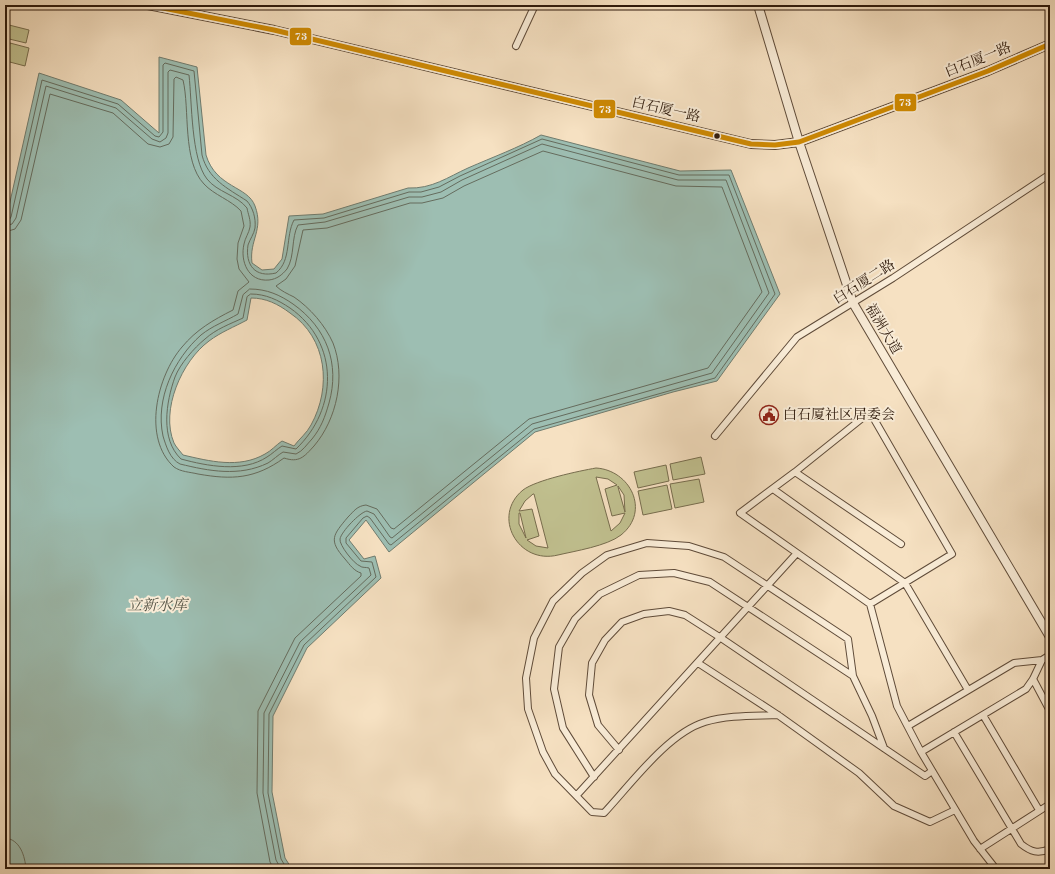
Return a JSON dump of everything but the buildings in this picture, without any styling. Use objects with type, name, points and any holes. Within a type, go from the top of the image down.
[{"type":"street","name":"白石厦一路","points":[[148,5],[274,30],[751,144],[775,145],[799,142],[988,71],[1050,44]]},
{"type":"street","points":[[516,46],[536,5]]},
{"type":"street","name":"福洲大道","points":[[758,5],[799,142],[853,303],[1049,632]]},
{"type":"street","name":"白石厦二路","points":[[715,436],[797,337],[853,303],[1050,174]]},
{"type":"street","points":[[870,604],[952,554],[870,412],[795,472],[740,513],[870,604],[897,706],[921,752],[955,810],[980,849],[996,869]]},
{"type":"street","points":[[795,472],[901,544]]},
{"type":"street","points":[[773,489],[905,583],[968,690]]},
{"type":"street","points":[[778,715],[737,716],[704,722],[671,740],[604,812],[592,812],[555,774],[543,752],[528,709],[526,678],[534,638],[553,601],[582,573],[607,555],[647,543],[689,546],[724,557],[848,639],[853,676],[872,716],[884,748]]},
{"type":"street","points":[[577,795],[698,664],[797,553]]},
{"type":"street","points":[[594,777],[563,728],[554,689],[559,647],[575,619],[600,594],[639,575],[674,573],[710,582],[749,606],[853,676]]},
{"type":"street","points":[[619,750],[598,725],[589,695],[592,663],[605,640],[622,622],[644,614],[669,611],[685,615],[721,638],[925,776],[932,771]]},
{"type":"street","points":[[908,726],[1014,663],[1042,660],[1050,655]]},
{"type":"street","points":[[921,752],[1026,689],[1033,679],[1042,660]]},
{"type":"street","points":[[698,664],[778,715],[859,773],[894,806],[930,822],[955,810]]},
{"type":"street","points":[[1033,679],[1050,710]]},
{"type":"street","points":[[983,715],[1039,810]]},
{"type":"street","points":[[954,732],[1010,830],[1020,844],[1031,851],[1040,853],[1050,849]]},
{"type":"street","points":[[980,849],[1050,804]]},
{"type":"green space","points":[[5,24],[29,30],[26,43],[5,38]]},
{"type":"green space","points":[[10,43],[29,48],[25,66],[6,61]]},
{"type":"green space","points":[[701,457],[705,474],[673,480],[670,464]]},
{"type":"green space","points":[[666,465],[669,481],[638,488],[634,472]]},
{"type":"green space","points":[[596,468],[608,470],[618,476],[627,484],[632,493],[635,504],[635,515],[630,525],[621,535],[615,539],[591,548],[558,555],[544,556],[531,553],[521,546],[509,525],[509,513],[514,501],[523,490],[547,479]],"holes":[[[596,477],[608,479],[617,485],[605,489],[612,516],[625,513],[620,523],[611,531]],[[618,486],[624,495],[625,512]],[[534,494],[548,548],[536,546],[527,540],[539,536],[532,509],[519,511],[525,501]],[[520,513],[526,538],[519,524]]]},
{"type":"green space","points":[[699,479],[704,502],[675,508],[670,484]]},
{"type":"green space","points":[[667,485],[672,509],[643,515],[638,491]]},
{"type":"water","name":"立新水库","points":[[159,57],[197,67],[206,155],[217,174],[246,194],[255,206],[258,222],[252,248],[252,263],[262,270],[274,269],[282,259],[289,216],[323,214],[408,188],[425,187],[447,179],[541,135],[680,171],[731,170],[780,294],[717,381],[673,392],[535,432],[389,552],[366,520],[349,540],[364,559],[375,556],[381,578],[307,648],[273,716],[272,792],[285,858],[292,869],[11,869],[5,847],[5,224],[39,73],[121,100],[159,133]],"holes":[[[251,298],[262,299],[281,307],[302,323],[312,336],[318,349],[322,364],[322,395],[318,410],[311,425],[294,446],[282,441],[265,454],[255,459],[234,462],[214,461],[183,455],[174,443],[170,430],[172,401],[182,373],[199,350],[209,341],[247,320]]]},
{"type":"transit line","name":"73","points":[[148,5],[274,30],[751,144],[775,145],[799,142],[988,71],[1050,44]]},
{"type":"place","name":"白石厦社区居委会","points":[[769,415]]}]
